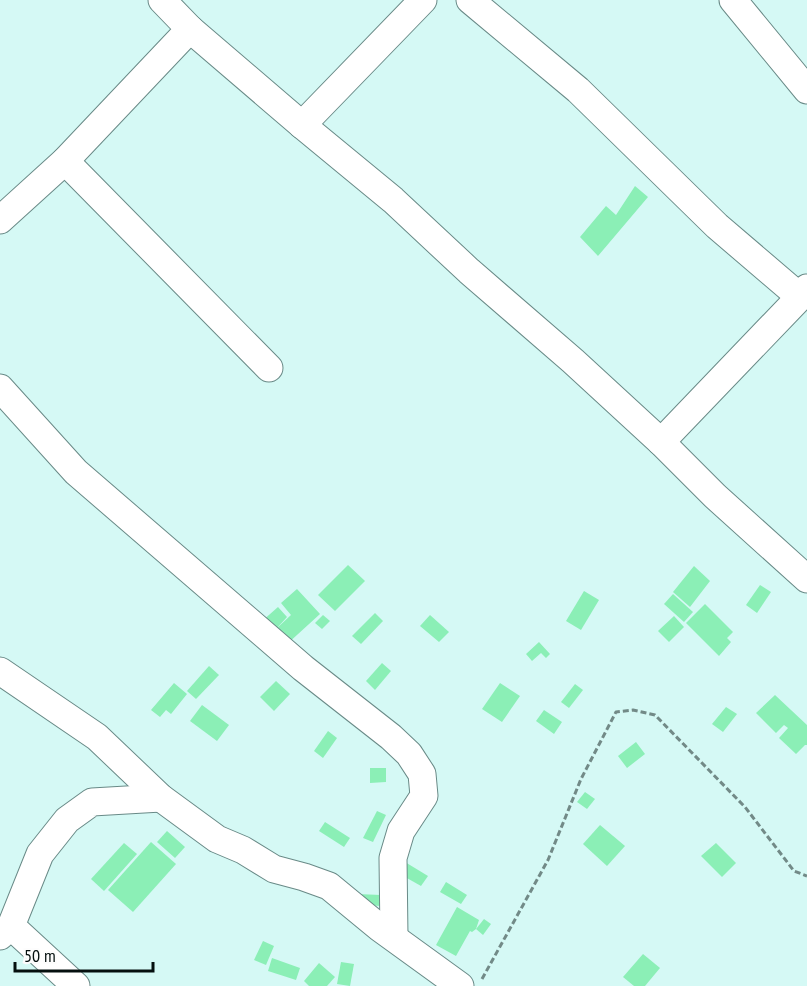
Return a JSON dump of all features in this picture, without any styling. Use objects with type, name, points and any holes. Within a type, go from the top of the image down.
[{"type":"street","points":[[162,0],[190,29],[393,200],[469,271],[573,361],[661,442],[715,496],[807,579]]},
{"type":"street","points":[[302,125],[423,0]]},
{"type":"street","points":[[470,0],[578,90],[717,226],[804,292],[661,442]]},
{"type":"street","points":[[733,0],[806,87]]},
{"type":"street","points":[[0,220],[65,160],[190,29]]},
{"type":"street","points":[[65,160],[270,368]]},
{"type":"street","points":[[0,388],[76,472],[303,668],[391,737],[409,754],[422,774],[424,796],[401,831],[393,858],[394,937]]},
{"type":"street","points":[[0,671],[98,737],[161,798],[216,839],[243,850],[274,869],[330,886],[380,928],[460,986]]},
{"type":"street","points":[[76,986],[6,931],[40,854],[66,820],[92,802],[161,798]]},
{"type":"path","points":[[478,986],[548,860],[581,778],[616,712],[633,710],[655,715],[745,807],[794,871],[807,876]]},
{"type":"building","points":[[635,186],[648,197],[598,256],[580,237],[606,206],[616,215]]},
{"type":"building","points":[[348,565],[365,581],[335,611],[318,595]]},
{"type":"building","points":[[694,566],[710,581],[690,607],[673,592]]},
{"type":"building","points":[[760,585],[771,592],[757,613],[746,605]]},
{"type":"building","points":[[297,589],[320,614],[286,645],[261,622],[278,607],[287,617],[276,629],[291,615],[281,603]]},
{"type":"building","points":[[584,591],[599,600],[581,630],[566,621]]},
{"type":"building","points":[[673,594],[693,612],[684,622],[664,604]]},
{"type":"building","points":[[705,604],[733,632],[727,638],[731,642],[719,656],[686,623]]},
{"type":"building","points":[[375,613],[383,621],[361,644],[352,636]]},
{"type":"building","points":[[323,615],[330,621],[322,629],[315,623]]},
{"type":"building","points":[[430,615],[449,632],[439,642],[420,626]]},
{"type":"building","points":[[674,616],[684,627],[669,642],[658,631]]},
{"type":"building","points":[[539,642],[550,654],[546,658],[541,653],[532,661],[526,654]]},
{"type":"building","points":[[382,663],[391,671],[375,690],[366,681]]},
{"type":"building","points":[[209,666],[219,675],[196,699],[187,691]]},
{"type":"building","points":[[276,681],[290,694],[274,711],[260,697]]},
{"type":"building","points":[[174,683],[187,694],[171,714],[166,710],[160,717],[151,710]]},
{"type":"building","points":[[500,683],[520,696],[502,722],[482,709]]},
{"type":"building","points":[[575,684],[583,690],[569,708],[561,702]]},
{"type":"building","points":[[775,695],[807,725],[807,745],[796,754],[779,738],[788,728],[784,725],[776,733],[756,713]]},
{"type":"building","points":[[202,705],[229,725],[217,741],[190,721]]},
{"type":"building","points":[[726,707],[737,714],[723,732],[712,724]]},
{"type":"building","points":[[544,710],[562,722],[554,734],[536,721]]},
{"type":"building","points":[[328,731],[337,738],[323,758],[314,751]]},
{"type":"building","points":[[636,742],[645,754],[627,768],[618,756]]},
{"type":"building","points":[[370,768],[386,768],[386,782],[370,783]]},
{"type":"building","points":[[585,792],[595,799],[587,809],[577,802]]},
{"type":"building","points":[[377,811],[386,815],[373,842],[363,838]]},
{"type":"building","points":[[325,822],[350,838],[344,847],[319,831]]},
{"type":"building","points":[[600,825],[625,846],[607,866],[583,844]]},
{"type":"building","points":[[167,831],[185,847],[175,858],[157,842]]},
{"type":"building","points":[[151,842],[176,864],[133,912],[108,890]]},
{"type":"building","points":[[124,843],[137,854],[104,891],[91,879]]},
{"type":"building","points":[[716,843],[736,863],[722,877],[701,856]]},
{"type":"building","points":[[405,862],[428,876],[421,886],[398,873]]},
{"type":"building","points":[[446,882],[467,895],[461,904],[440,892]]},
{"type":"building","points":[[357,894],[381,895],[380,906],[356,904]]},
{"type":"building","points":[[457,907],[479,920],[476,929],[470,931],[456,956],[436,945]]},
{"type":"building","points":[[484,919],[491,924],[483,935],[476,929]]},
{"type":"building","points":[[263,941],[274,946],[266,965],[254,960]]},
{"type":"building","points":[[643,954],[660,968],[645,986],[634,986],[623,977]]},
{"type":"building","points":[[272,958],[300,968],[296,980],[268,971]]},
{"type":"building","points":[[341,962],[354,964],[350,986],[337,984]]},
{"type":"building","points":[[319,963],[335,977],[327,986],[309,986],[304,981]]}]
